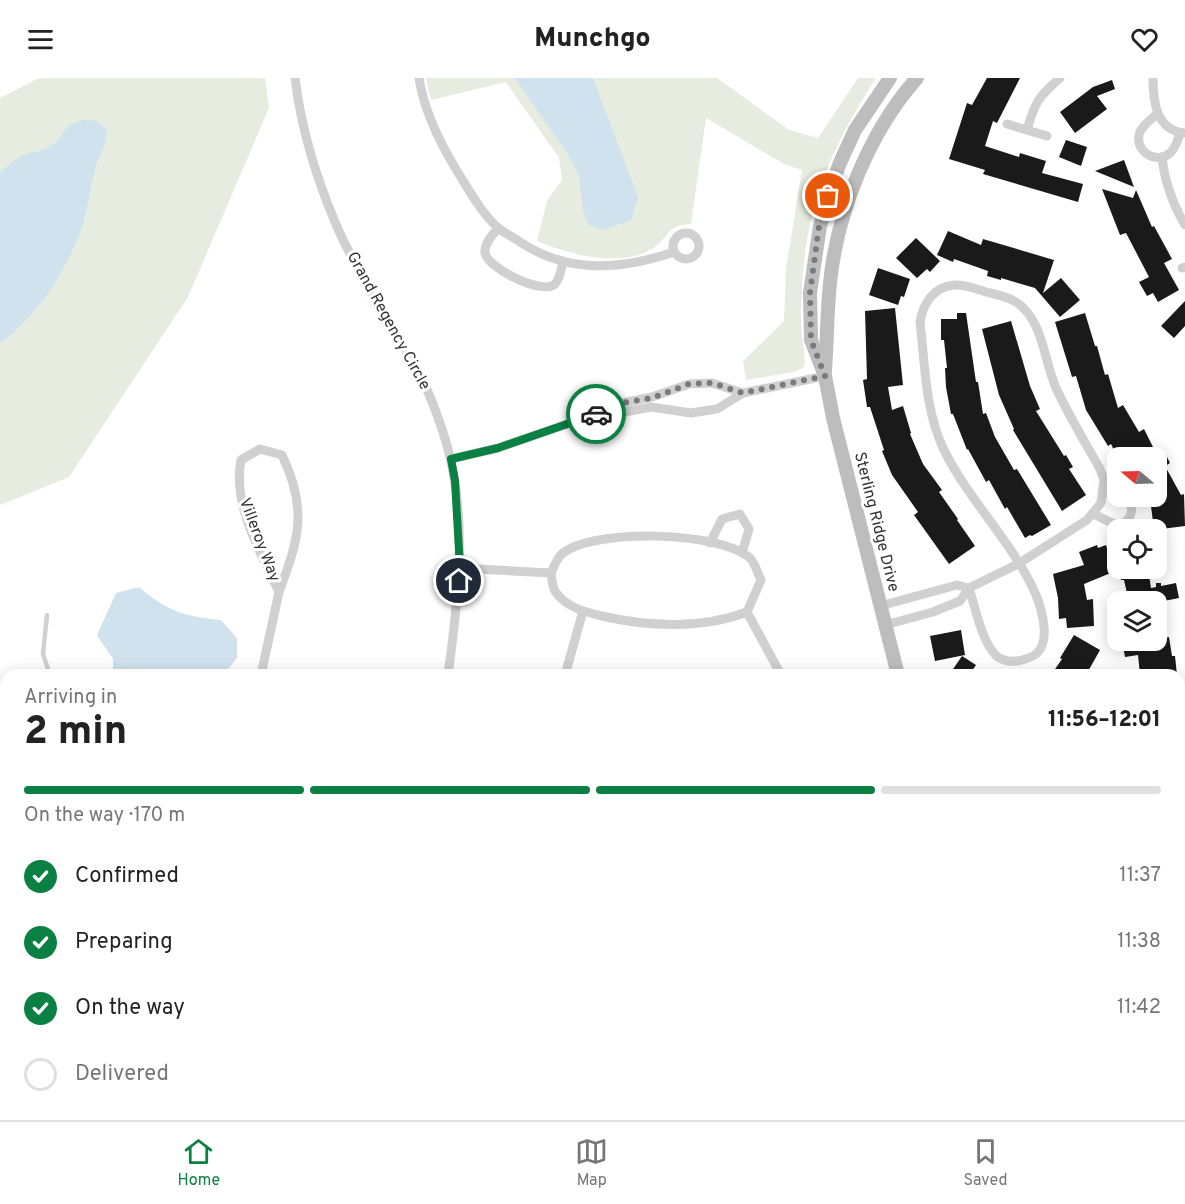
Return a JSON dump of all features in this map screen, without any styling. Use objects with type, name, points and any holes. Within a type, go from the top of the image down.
[{"type":"street","points":[[419,78],[431,119],[450,160],[477,203],[498,228],[528,247],[563,262],[594,266],[626,265],[652,260],[674,252]]},
{"type":"street","name":"Sterling Ridge Drive","points":[[890,78],[855,130],[839,165],[819,226],[810,293],[811,340],[825,376],[833,418],[896,669]]},
{"type":"street","points":[[1027,130],[1035,104],[1042,94],[1060,78]]},
{"type":"street","points":[[1153,78],[1153,100],[1157,114],[1168,126],[1183,133],[1171,153],[1162,158],[1151,157],[1143,151],[1139,142],[1140,131],[1157,114]]},
{"type":"street","name":"Grand Regency Circle","points":[[299,79],[298,98],[312,159],[335,223],[373,297],[418,370],[434,405],[451,459],[455,481],[460,568],[449,669]]},
{"type":"street","name":"Sterling Ridge Drive","points":[[825,376],[830,282],[842,221],[858,172],[891,113],[914,79]]},
{"type":"street","points":[[1007,124],[1047,136]]},
{"type":"street","points":[[1162,158],[1164,181],[1185,225]]},
{"type":"street","points":[[498,228],[486,245],[484,254],[488,262],[514,277],[540,288],[549,288],[556,283],[563,262]]},
{"type":"street","points":[[885,625],[933,612],[960,601],[969,588],[1018,564],[1077,528],[1094,514],[1101,503],[1104,491],[1104,480],[1100,469],[1062,401],[1053,381],[1034,322],[1026,310],[1007,297],[962,285],[945,287],[934,293],[922,310],[920,322],[933,419],[943,448],[1018,564],[1036,596],[1044,626],[1044,642],[1039,651],[1032,657],[1017,661],[1006,661],[994,654],[969,588]]},
{"type":"street","points":[[605,411],[624,412],[651,407],[691,413],[717,409],[743,393],[825,376]]},
{"type":"street","points":[[451,459],[498,448],[622,403],[652,398],[689,384],[712,383],[743,393]]},
{"type":"street","points":[[672,391],[676,409]]},
{"type":"street","name":"Villeroy Way","points":[[263,669],[279,592],[294,547],[298,508],[294,479],[282,455],[260,449],[241,460],[238,476],[246,514],[279,592]]},
{"type":"street","points":[[1094,514],[1116,524],[1129,519],[1132,513],[1127,501],[1104,491]]},
{"type":"street","points":[[710,543],[723,519],[740,514],[749,529],[742,554]]},
{"type":"street","points":[[640,535],[681,537],[710,543],[742,554],[752,560],[761,580],[747,612],[700,622],[659,625],[627,622],[583,611],[566,603],[555,590],[551,573],[561,554],[579,545],[598,540],[640,535]]},
{"type":"street","points":[[460,568],[551,573]]},
{"type":"street","points":[[880,606],[957,585],[969,588]]},
{"type":"street","points":[[567,669],[583,611]]},
{"type":"street","points":[[747,612],[779,669]]},
{"type":"lane","points":[[47,615],[43,654],[48,669]]},
{"type":"shaded area","points":[[39,78],[265,78],[269,108],[188,297],[69,477],[0,505],[0,98]]},
{"type":"shaded area","points":[[426,78],[717,78],[789,130],[818,138],[858,78],[876,78],[860,103],[824,176],[809,227],[802,285],[801,323],[805,355],[804,367],[794,372],[746,380],[743,361],[784,321],[786,269],[802,170],[784,164],[706,118],[691,224],[676,227],[656,246],[637,255],[608,258],[578,254],[537,241],[547,201],[562,180],[559,158],[506,82],[431,100]]},
{"type":"water","points":[[515,78],[593,78],[638,197],[631,220],[603,230],[589,225],[583,212],[579,175],[567,153]]},
{"type":"water","points":[[84,120],[97,121],[107,131],[106,141],[96,165],[83,224],[69,258],[50,290],[27,319],[0,344],[0,172],[21,157],[51,146],[67,128]]},
{"type":"water","points":[[139,587],[159,602],[177,611],[196,617],[221,620],[237,638],[237,658],[228,669],[113,669],[113,659],[97,635],[116,593]]},
{"type":"building","points":[[987,78],[1020,78],[997,123],[993,121],[985,146],[1019,157],[1020,153],[1046,161],[1042,173],[1083,184],[1078,202],[983,174],[985,170],[949,159],[967,103],[972,105]]},
{"type":"building","points":[[1112,80],[1115,89],[1097,96],[1107,109],[1075,133],[1060,112],[1093,87]]},
{"type":"building","points":[[1066,140],[1087,147],[1081,166],[1059,157]]},
{"type":"building","points":[[1124,160],[1134,187],[1095,171]]},
{"type":"building","points":[[1102,189],[1133,198],[1136,190],[1152,227],[1154,226],[1172,259],[1164,263],[1179,290],[1158,302],[1153,293],[1147,296],[1139,282],[1149,277],[1126,233],[1120,235]]},
{"type":"building","points":[[948,231],[981,245],[983,239],[1054,260],[1043,293],[1061,278],[1080,300],[1060,317],[1035,288],[987,276],[988,271],[954,259],[953,262],[937,255]]},
{"type":"building","points":[[916,238],[940,261],[930,272],[927,269],[917,278],[896,258]]},
{"type":"building","points":[[878,268],[910,279],[904,297],[901,296],[898,305],[869,295]]},
{"type":"building","points":[[1185,301],[1185,326],[1174,338],[1161,326]]},
{"type":"building","points":[[895,308],[903,385],[888,387],[892,410],[903,406],[910,434],[923,464],[942,490],[939,492],[975,546],[949,564],[914,515],[918,512],[892,475],[882,451],[884,450],[870,407],[867,407],[863,380],[867,379],[865,311]]},
{"type":"building","points":[[957,313],[966,313],[983,414],[986,413],[995,437],[1014,470],[1017,469],[1051,525],[1032,536],[1025,538],[989,480],[986,482],[967,450],[953,414],[951,414],[946,387],[945,368],[947,368],[944,340],[941,340],[941,319],[957,319]]},
{"type":"building","points":[[1085,313],[1118,408],[1123,405],[1139,432],[1144,429],[1153,447],[1112,447],[1111,444],[1108,446],[1086,410],[1076,376],[1072,377],[1055,322]]},
{"type":"building","points":[[1011,321],[1030,386],[1040,409],[1036,411],[1064,456],[1066,455],[1073,467],[1069,469],[1086,495],[1062,511],[1013,430],[999,395],[982,329]]},
{"type":"building","points":[[1167,470],[1181,495],[1184,494],[1185,526],[1167,528],[1167,519],[1153,519],[1151,507],[1167,507]]},
{"type":"building","points":[[1097,545],[1098,548],[1106,545],[1107,575],[1084,584],[1087,600],[1093,599],[1094,626],[1067,628],[1066,618],[1059,619],[1053,574],[1084,565],[1079,552]]},
{"type":"building","points":[[1150,579],[1151,588],[1156,587],[1156,583],[1161,583],[1161,586],[1176,583],[1179,598],[1167,600],[1167,591],[1126,591],[1124,580],[1121,580]]},
{"type":"building","points":[[961,630],[965,655],[935,661],[930,636]]},
{"type":"building","points":[[1074,635],[1100,650],[1089,669],[1055,669],[1062,659],[1060,658]]},
{"type":"building","points":[[1167,637],[1169,637],[1176,669],[1139,669],[1138,655],[1125,657],[1124,651],[1167,651]]},
{"type":"building","points":[[962,656],[976,665],[973,669],[953,669]]},
{"type":"way so far","points":[[596,414],[622,403],[652,398],[689,384],[712,383],[743,393],[825,376],[811,340],[810,293],[819,226],[828,196]]},
{"type":"route","points":[[459,581],[455,481],[451,459],[498,448],[596,414]]}]
